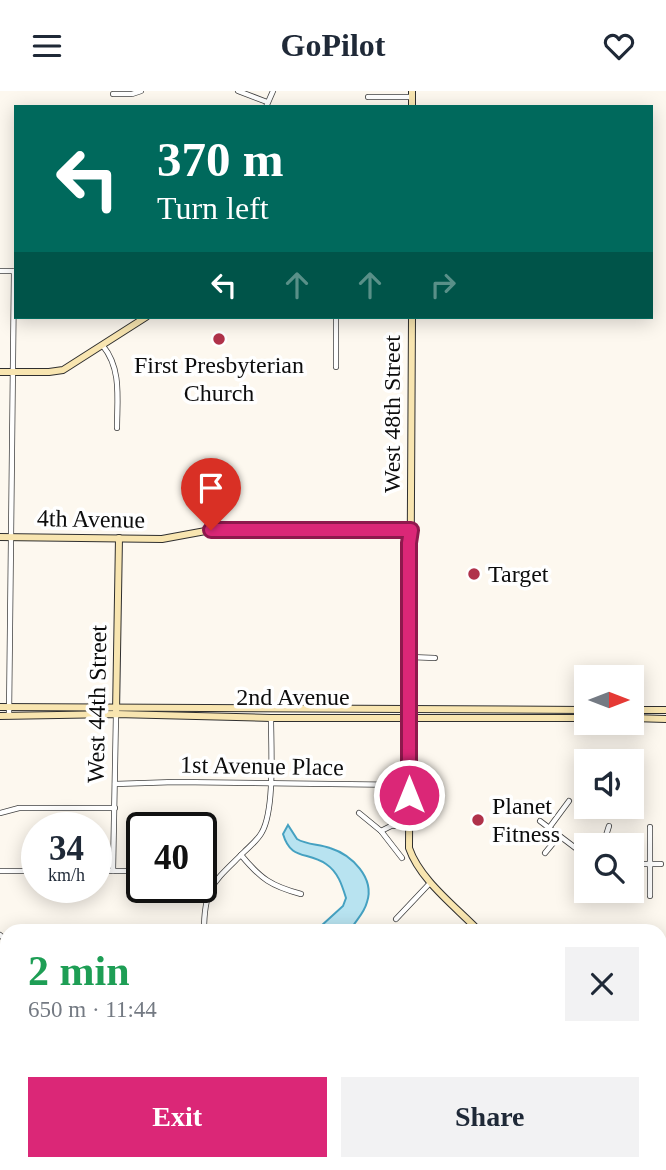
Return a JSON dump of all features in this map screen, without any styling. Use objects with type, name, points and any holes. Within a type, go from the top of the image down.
[{"type":"street","points":[[113,94],[141,91]]},
{"type":"street","points":[[237,91],[267,104],[273,91]]},
{"type":"street","points":[[368,97],[412,94]]},
{"type":"street","points":[[9,716],[14,296]]},
{"type":"street","points":[[0,372],[63,370],[142,319]]},
{"type":"street","points":[[336,319],[336,367]]},
{"type":"street","name":"West 48th Street","points":[[411,319],[409,848],[413,860],[430,883],[472,924]]},
{"type":"street","points":[[103,346],[109,354],[117,381],[117,428]]},
{"type":"street","name":"4th Avenue","points":[[0,537],[162,539],[211,530],[264,530]]},
{"type":"street","points":[[264,530],[411,530]]},
{"type":"street","name":"West 44th Street","points":[[113,871],[119,538]]},
{"type":"street","points":[[409,657],[435,658]]},
{"type":"street","name":"2nd Avenue","points":[[0,707],[271,717],[574,710]]},
{"type":"street","points":[[644,710],[666,710]]},
{"type":"street","name":"2nd Avenue","points":[[0,716],[116,711],[409,713],[574,718]]},
{"type":"street","points":[[217,880],[262,833],[266,823],[270,785],[271,717]]},
{"type":"street","points":[[644,718],[666,719]]},
{"type":"street","name":"1st Avenue Place","points":[[115,784],[232,782],[270,785],[408,785]]},
{"type":"street","points":[[549,828],[569,801]]},
{"type":"street","points":[[0,813],[19,808],[115,808]]},
{"type":"street","points":[[359,813],[381,831],[402,857]]},
{"type":"street","points":[[540,821],[574,847]]},
{"type":"street","points":[[381,831],[391,826],[409,825]]},
{"type":"street","points":[[607,833],[609,826]]},
{"type":"street","points":[[650,827],[650,896]]},
{"type":"street","points":[[545,853],[559,836]]},
{"type":"street","points":[[241,855],[266,881],[301,894]]},
{"type":"street","points":[[644,864],[661,865]]},
{"type":"street","points":[[0,871],[21,871]]},
{"type":"street","points":[[113,871],[126,871]]},
{"type":"street","points":[[396,919],[430,883]]},
{"type":"street","points":[[205,924],[206,903]]},
{"type":"water","points":[[288,825],[297,839],[338,851],[360,869],[368,884],[369,893],[364,910],[355,924],[323,924],[343,906],[346,898],[339,879],[330,867],[319,860],[290,848],[283,834]]},
{"type":"place","name":"First Presbyterian Church","points":[[219,339]]},
{"type":"place","name":"Target","points":[[474,574]]},
{"type":"place","name":"Planet Fitness","points":[[478,820]]},
{"type":"route","points":[[211,530],[411,530],[409,795]]}]
